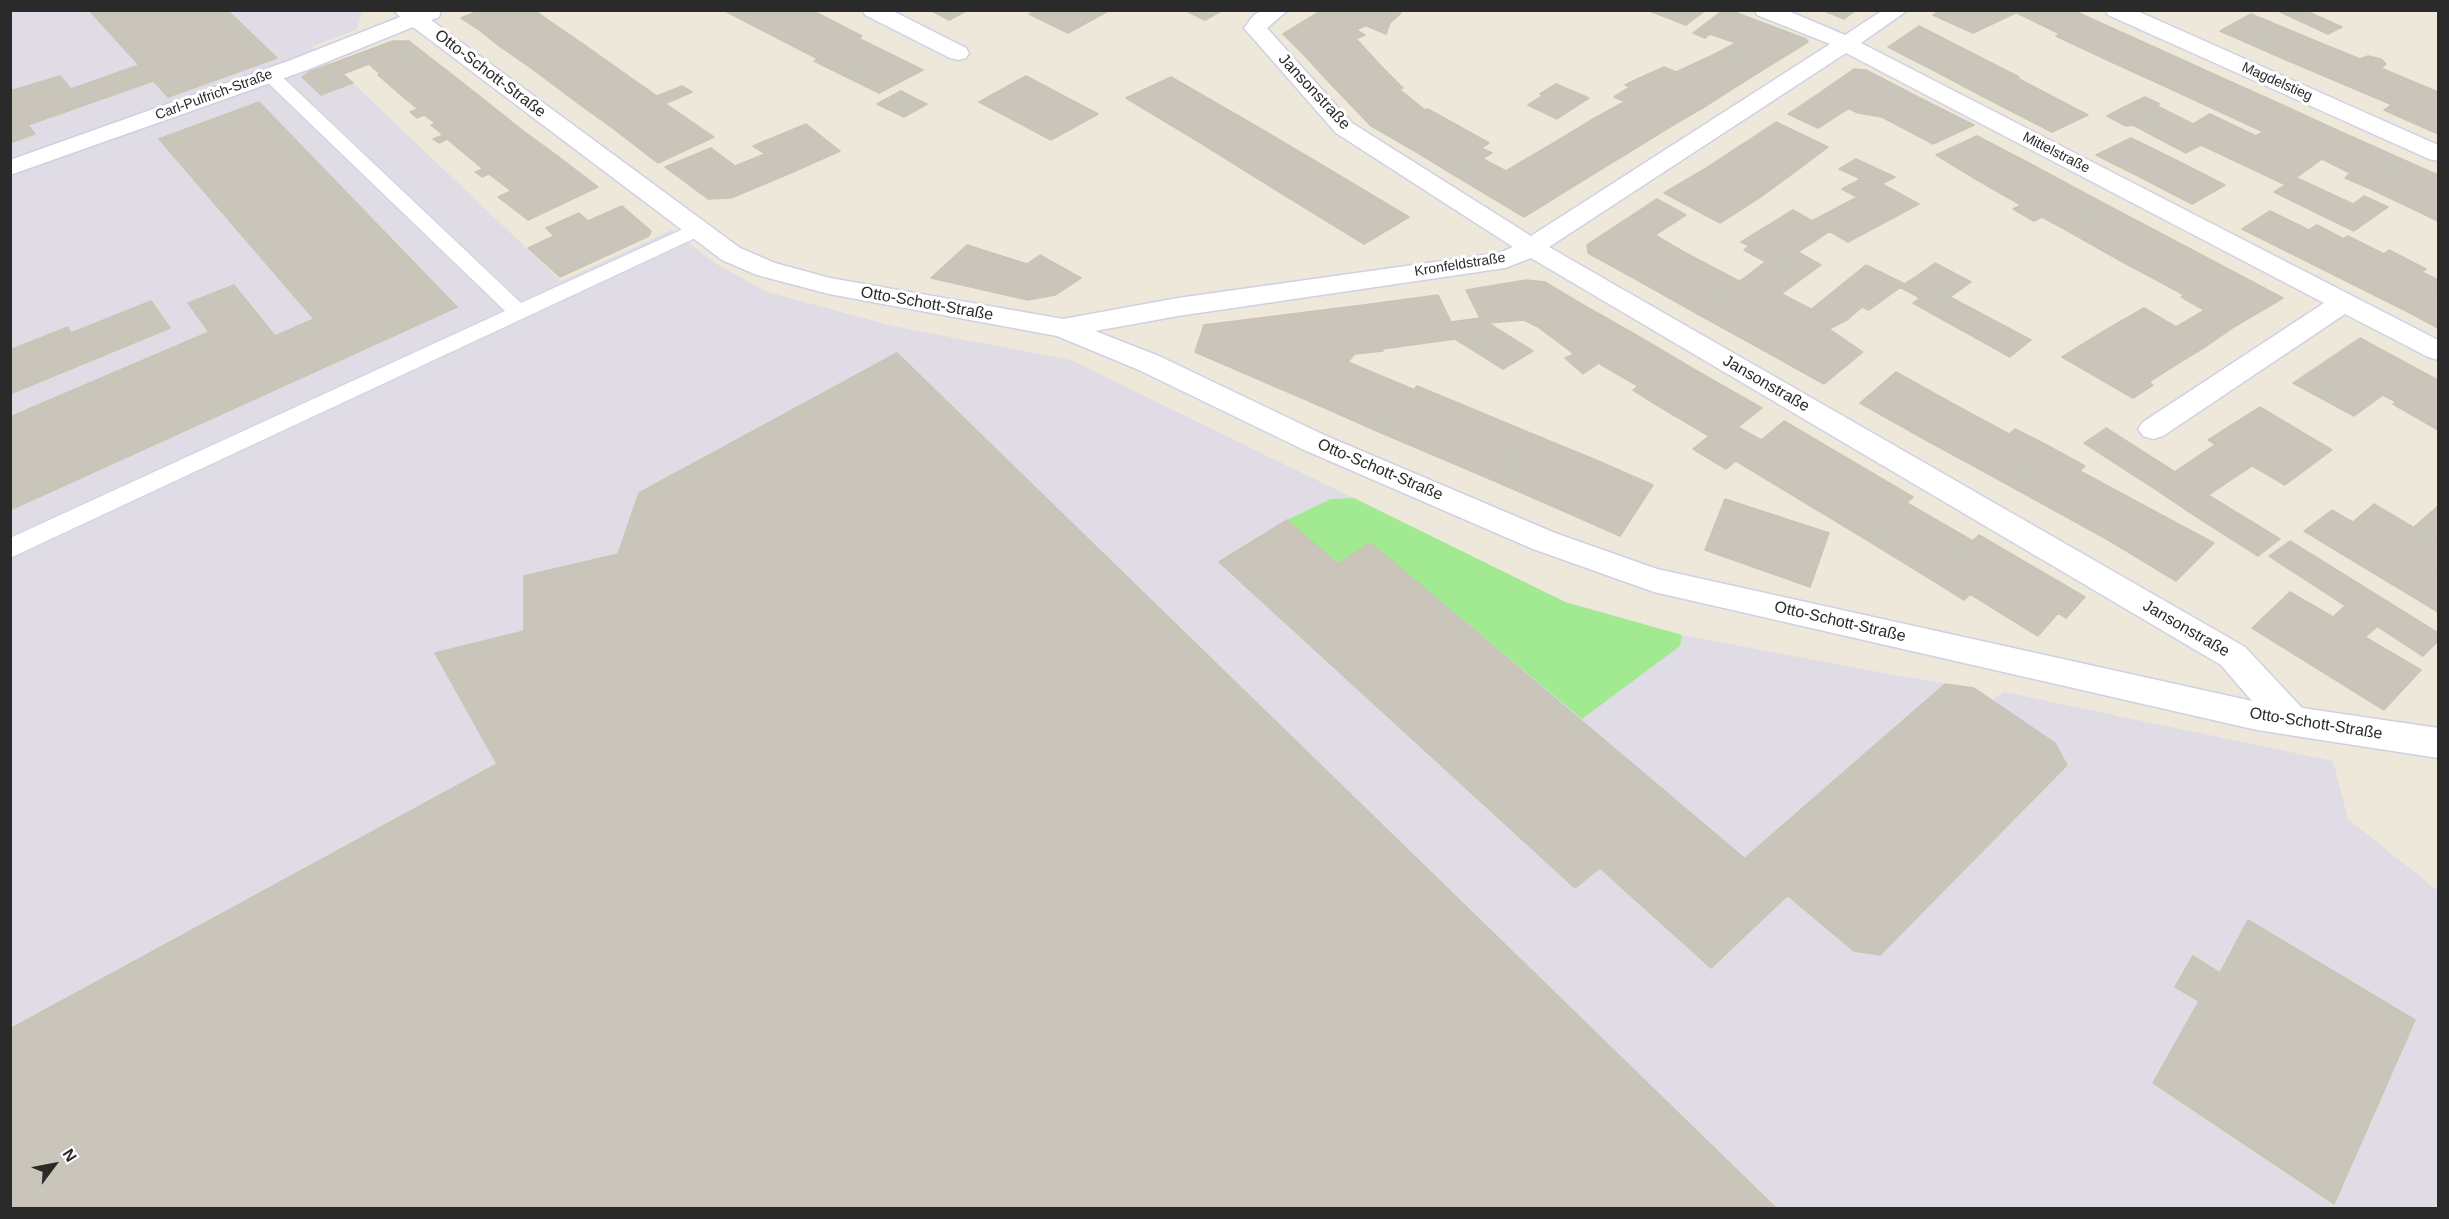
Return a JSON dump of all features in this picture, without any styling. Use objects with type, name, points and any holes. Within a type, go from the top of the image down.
[{"type":"street","points":[[873,10],[958,53]]},
{"type":"street","name":"Jansonstraße","points":[[1278,10],[1262,20],[1255,28],[1344,128],[1533,248],[2233,656],[2291,720]]},
{"type":"street","name":"Mittelstraße","points":[[1765,10],[1821,31],[2439,351]]},
{"type":"street","name":"Kronfeldstraße","points":[[1062,328],[1178,307],[1505,260],[1533,248],[1551,233],[1898,10]]},
{"type":"street","name":"Magdelstieg","points":[[2116,10],[2439,154]]},
{"type":"street","name":"Carl-Pulfrich-Straße","points":[[10,168],[270,75],[418,13]]},
{"type":"street","name":"Otto-Schott-Straße","points":[[418,13],[731,254],[766,269],[829,286],[1062,328],[1149,363],[1313,442],[1533,536],[1654,580],[2234,711],[2439,742]]},
{"type":"street","points":[[2153,429],[2344,302]]},
{"type":"lane","points":[[270,75],[519,314]]},
{"type":"lane","points":[[10,549],[699,229]]},
{"type":"shaded area","points":[[10,11],[362,11],[357,29],[311,47],[353,83],[561,281],[672,230],[715,263],[767,292],[893,326],[1071,360],[1566,602],[1682,635],[1974,688],[1992,700],[2004,692],[2333,761],[2348,819],[2438,891],[2438,1208],[11,1208]]},
{"type":"green space","points":[[1354,498],[1565,602],[1682,635],[1680,646],[1582,719],[1371,543],[1338,564],[1287,520],[1331,499]]},
{"type":"building","points":[[89,10],[227,10],[277,58],[168,97]]},
{"type":"building","points":[[481,10],[527,10],[478,29],[461,18]]},
{"type":"building","points":[[527,10],[534,10],[554,24],[499,46],[478,29]]},
{"type":"building","points":[[723,10],[811,10],[862,36],[858,38],[923,70],[879,93],[814,61],[818,59]]},
{"type":"building","points":[[930,10],[968,10],[949,20]]},
{"type":"building","points":[[1035,10],[1110,10],[1068,33],[1029,14]]},
{"type":"building","points":[[1184,10],[1223,10],[1205,20]]},
{"type":"building","points":[[1322,10],[1329,10],[1365,26],[1356,30],[1365,35],[1356,39],[1360,43],[1305,56],[1283,34]]},
{"type":"building","points":[[1329,10],[1395,10],[1401,13],[1390,23],[1386,34]]},
{"type":"building","points":[[1647,10],[1706,10],[1686,25]]},
{"type":"building","points":[[1723,10],[1737,13],[1705,38],[1693,33]]},
{"type":"building","points":[[1822,10],[1856,10],[1844,19]]},
{"type":"building","points":[[1940,10],[2022,10],[1973,33],[1933,15]]},
{"type":"building","points":[[2022,10],[2073,10],[2092,19],[2060,34],[2017,13]]},
{"type":"building","points":[[2276,10],[2304,10],[2342,27],[2328,34]]},
{"type":"building","points":[[1737,13],[1806,39],[1808,42],[1756,74],[1713,55],[1736,43],[1710,34]]},
{"type":"building","points":[[2251,14],[2316,41],[2284,59],[2220,31]]},
{"type":"building","points":[[2092,19],[2143,42],[2107,60],[2056,36]]},
{"type":"building","points":[[554,24],[586,46],[531,68],[499,46]]},
{"type":"building","points":[[1919,26],[1972,53],[1933,70],[1888,47]]},
{"type":"building","points":[[393,41],[409,41],[428,56],[380,74],[369,64],[343,74],[331,64]]},
{"type":"building","points":[[2316,41],[2360,59],[2368,56],[2381,59],[2386,64],[2381,68],[2414,82],[2383,101],[2284,59]]},
{"type":"building","points":[[2143,42],[2196,66],[2162,85],[2107,60]]},
{"type":"building","points":[[1360,43],[1381,66],[1327,80],[1305,56]]},
{"type":"building","points":[[586,46],[634,80],[579,104],[531,68]]},
{"type":"building","points":[[1972,53],[2019,77],[1980,95],[1933,70]]},
{"type":"building","points":[[1713,55],[1756,74],[1726,93],[1676,72]]},
{"type":"building","points":[[428,56],[454,76],[402,96],[378,75]]},
{"type":"building","points":[[331,64],[353,83],[331,91],[309,72]]},
{"type":"building","points":[[139,65],[153,81],[28,125],[10,103],[10,91],[60,76],[71,89]]},
{"type":"building","points":[[1381,66],[1403,88],[1348,102],[1327,80]]},
{"type":"building","points":[[2196,66],[2276,102],[2242,122],[2162,85]]},
{"type":"building","points":[[1664,67],[1726,93],[1701,109],[1635,80]]},
{"type":"building","points":[[1854,69],[1866,70],[1920,98],[1882,117],[1858,113],[1818,94]]},
{"type":"building","points":[[309,72],[331,91],[321,95],[302,77]]},
{"type":"building","points":[[454,76],[487,102],[435,123],[424,115],[417,118],[410,112],[418,109],[402,96]]},
{"type":"building","points":[[1026,76],[1098,114],[1051,140],[979,102]]},
{"type":"building","points":[[1171,77],[1244,119],[1199,142],[1126,98]]},
{"type":"building","points":[[2017,78],[2088,115],[2052,132],[1980,95]]},
{"type":"building","points":[[634,80],[657,96],[682,86],[692,92],[611,127],[579,104]]},
{"type":"building","points":[[1635,80],[1701,109],[1675,124],[1614,97],[1630,87],[1625,85]]},
{"type":"building","points":[[2414,82],[2438,92],[2438,134],[2384,110],[2392,105],[2383,101]]},
{"type":"building","points":[[1556,84],[1589,98],[1572,109],[1540,94]]},
{"type":"building","points":[[1399,89],[1425,110],[1380,131],[1371,126],[1348,102]]},
{"type":"building","points":[[901,91],[927,104],[904,117],[877,104]]},
{"type":"building","points":[[1818,94],[1849,108],[1818,128],[1788,114]]},
{"type":"building","points":[[1542,96],[1572,109],[1557,119],[1528,105]]},
{"type":"building","points":[[2145,97],[2160,104],[2157,106],[2193,124],[2210,114],[2235,126],[2201,145],[2124,107]]},
{"type":"building","points":[[1920,98],[1974,125],[1933,144],[1882,117]]},
{"type":"building","points":[[259,102],[457,307],[10,510],[10,417],[209,332],[188,303],[234,285],[275,336],[314,319],[159,139]]},
{"type":"building","points":[[487,102],[522,130],[465,154],[447,139],[439,143],[433,139],[443,135],[431,125]]},
{"type":"building","points":[[1624,102],[1675,124],[1644,143],[1593,119]]},
{"type":"building","points":[[2276,102],[2355,138],[2322,159],[2242,122]]},
{"type":"building","points":[[10,103],[35,134],[10,143]]},
{"type":"building","points":[[666,104],[714,137],[658,163],[611,127]]},
{"type":"building","points":[[2124,107],[2147,118],[2126,126],[2107,116]]},
{"type":"building","points":[[1428,109],[1464,129],[1418,153],[1380,131]]},
{"type":"building","points":[[2147,118],[2201,145],[2186,153],[2133,125]]},
{"type":"building","points":[[1244,119],[1322,165],[1276,190],[1199,142]]},
{"type":"building","points":[[1593,119],[1644,143],[1608,165],[1557,141]]},
{"type":"building","points":[[1776,122],[1828,147],[1799,169],[1746,142]]},
{"type":"building","points":[[806,124],[840,151],[793,172],[753,146]]},
{"type":"building","points":[[2235,126],[2256,136],[2263,132],[2322,159],[2286,185],[2201,145]]},
{"type":"building","points":[[1464,129],[1489,143],[1481,148],[1492,153],[1454,175],[1418,153]]},
{"type":"building","points":[[522,130],[559,157],[501,183],[489,174],[482,177],[475,172],[483,169],[465,154]]},
{"type":"building","points":[[1977,136],[2027,162],[1984,184],[1936,155]]},
{"type":"building","points":[[2131,138],[2176,160],[2142,178],[2096,155]]},
{"type":"building","points":[[2355,138],[2413,164],[2373,190],[2345,178],[2350,173],[2322,159]]},
{"type":"building","points":[[1557,141],[1608,165],[1574,186],[1526,159]]},
{"type":"building","points":[[1746,142],[1799,169],[1762,196],[1708,167]]},
{"type":"building","points":[[711,148],[735,166],[765,154],[793,172],[731,198],[708,199],[665,167]]},
{"type":"building","points":[[559,157],[598,187],[528,220],[498,197],[511,191],[501,183]]},
{"type":"building","points":[[1483,159],[1506,171],[1526,159],[1574,186],[1524,217],[1454,175]]},
{"type":"building","points":[[1856,159],[1895,177],[1857,197],[1842,189],[1861,179],[1839,169]]},
{"type":"building","points":[[2176,160],[2225,185],[2192,204],[2142,178]]},
{"type":"building","points":[[2027,162],[2107,205],[2066,230],[2042,217],[2034,221],[2013,209],[2021,205],[1984,184]]},
{"type":"building","points":[[2413,164],[2438,175],[2438,221],[2373,190]]},
{"type":"building","points":[[1322,165],[1409,217],[1364,244],[1276,190]]},
{"type":"building","points":[[1708,167],[1762,196],[1720,223],[1664,193]]},
{"type":"building","points":[[2297,178],[2353,204],[2331,220],[2274,192]]},
{"type":"building","points":[[1882,184],[1919,204],[1848,242],[1812,221]]},
{"type":"building","points":[[2364,196],[2388,207],[2354,231],[2331,220]]},
{"type":"building","points":[[1657,199],[1686,215],[1655,235],[1682,251],[1639,281],[1588,253],[1587,245]]},
{"type":"building","points":[[2107,205],[2162,234],[2119,260],[2066,230]]},
{"type":"building","points":[[622,206],[651,231],[649,236],[560,277],[528,248],[554,236],[546,228],[579,213],[588,221]]},
{"type":"building","points":[[1793,210],[1830,231],[1775,267],[1744,250],[1749,246],[1741,242]]},
{"type":"building","points":[[2270,211],[2309,230],[2317,225],[2344,239],[2308,262],[2242,229]]},
{"type":"building","points":[[2162,234],[2217,263],[2175,290],[2119,260]]},
{"type":"building","points":[[2348,236],[2384,254],[2389,250],[2426,269],[2422,272],[2438,280],[2438,293],[2410,313],[2308,262]]},
{"type":"building","points":[[967,245],[1027,264],[1040,255],[1081,278],[1055,295],[1028,300],[931,278]]},
{"type":"building","points":[[1682,251],[1739,281],[1694,312],[1639,281]]},
{"type":"building","points":[[1798,252],[1821,265],[1781,294],[1747,276],[1765,262],[1775,267]]},
{"type":"building","points":[[1935,263],[1971,282],[1950,297],[1914,278]]},
{"type":"building","points":[[2217,263],[2283,298],[2234,327],[2181,297],[2184,295],[2175,290]]},
{"type":"building","points":[[1866,265],[1905,284],[1869,310],[1862,307],[1847,320],[1829,329],[1803,316]]},
{"type":"building","points":[[1747,276],[1811,309],[1763,350],[1694,312]]},
{"type":"building","points":[[1914,278],[2031,340],[2010,357],[1913,303],[1920,298],[1900,287]]},
{"type":"building","points":[[1526,280],[1545,282],[1578,302],[1538,327],[1524,320],[1489,323],[1480,318],[1466,290]]},
{"type":"building","points":[[2438,293],[2438,328],[2410,313]]},
{"type":"building","points":[[1438,295],[1451,322],[1480,318],[1533,351],[1503,369],[1455,339],[1382,349],[1363,305]]},
{"type":"building","points":[[151,301],[170,328],[10,394],[10,350],[68,327],[71,333]]},
{"type":"building","points":[[1578,302],[1638,336],[1583,374],[1565,358],[1574,354],[1538,327]]},
{"type":"building","points":[[1363,305],[1383,351],[1355,354],[1311,402],[1195,352],[1204,325]]},
{"type":"building","points":[[2144,308],[2208,345],[2169,369],[2104,331]]},
{"type":"building","points":[[2205,310],[2234,327],[2208,345],[2176,327]]},
{"type":"building","points":[[1803,316],[1829,329],[1863,352],[1824,384],[1763,350]]},
{"type":"building","points":[[2104,331],[2169,369],[2149,382],[2153,385],[2133,398],[2062,357]]},
{"type":"building","points":[[1638,336],[1697,371],[1655,404],[1633,390],[1638,386],[1600,364]]},
{"type":"building","points":[[2360,338],[2432,377],[2396,402],[2383,395],[2354,416],[2293,383]]},
{"type":"building","points":[[897,353],[1776,1208],[10,1208],[10,1029],[497,764],[435,653],[524,631],[524,576],[618,554],[639,493]]},
{"type":"building","points":[[1348,362],[1415,390],[1379,432],[1311,402]]},
{"type":"building","points":[[1697,371],[1762,408],[1738,427],[1761,440],[1726,469],[1693,449],[1709,436],[1655,404]]},
{"type":"building","points":[[1896,372],[1959,407],[1924,439],[1860,403]]},
{"type":"building","points":[[2432,377],[2438,380],[2438,430],[2393,404]]},
{"type":"building","points":[[1417,386],[1475,410],[1438,457],[1379,432]]},
{"type":"building","points":[[1959,407],[2009,434],[2015,429],[2043,443],[2003,482],[1924,439]]},
{"type":"building","points":[[2260,407],[2332,450],[2285,485],[2208,440]]},
{"type":"building","points":[[1475,410],[1535,435],[1499,483],[1438,457]]},
{"type":"building","points":[[1784,421],[1913,497],[1867,540],[1736,461]]},
{"type":"building","points":[[2106,428],[2175,472],[2152,487],[2084,443]]},
{"type":"building","points":[[1535,435],[1596,460],[1561,510],[1499,483]]},
{"type":"building","points":[[2043,443],[2085,466],[2080,471],[2143,505],[2110,541],[2003,482]]},
{"type":"building","points":[[2216,444],[2252,466],[2186,510],[2152,487]]},
{"type":"building","points":[[1596,460],[1653,485],[1620,536],[1561,510]]},
{"type":"building","points":[[2208,495],[2280,539],[2258,556],[2186,510]]},
{"type":"building","points":[[1725,499],[1829,533],[1810,587],[1705,550]]},
{"type":"building","points":[[1907,503],[1973,541],[1932,580],[1867,540]]},
{"type":"building","points":[[2374,504],[2438,542],[2438,573],[2353,522]]},
{"type":"building","points":[[2143,505],[2214,543],[2176,581],[2110,541]]},
{"type":"building","points":[[2438,506],[2438,542],[2414,527]]},
{"type":"building","points":[[2332,510],[2438,573],[2438,612],[2304,531]]},
{"type":"building","points":[[1287,520],[1338,564],[1371,543],[1788,895],[1711,968],[1600,868],[1575,888],[1219,562]]},
{"type":"building","points":[[1979,535],[2085,597],[2066,618],[2058,613],[2038,636],[1970,594],[1964,600],[1932,580]]},
{"type":"building","points":[[2290,541],[2438,633],[2438,641],[2423,656],[2269,556]]},
{"type":"building","points":[[2290,592],[2333,617],[2346,605],[2378,626],[2365,637],[2421,670],[2384,710],[2252,628]]},
{"type":"building","points":[[1945,684],[1974,688],[2055,743],[2067,765],[1880,955],[1854,951],[1744,859]]},
{"type":"building","points":[[2248,920],[2415,1020],[2334,1204],[2153,1083],[2199,1001],[2175,987],[2193,956],[2220,973]]}]
